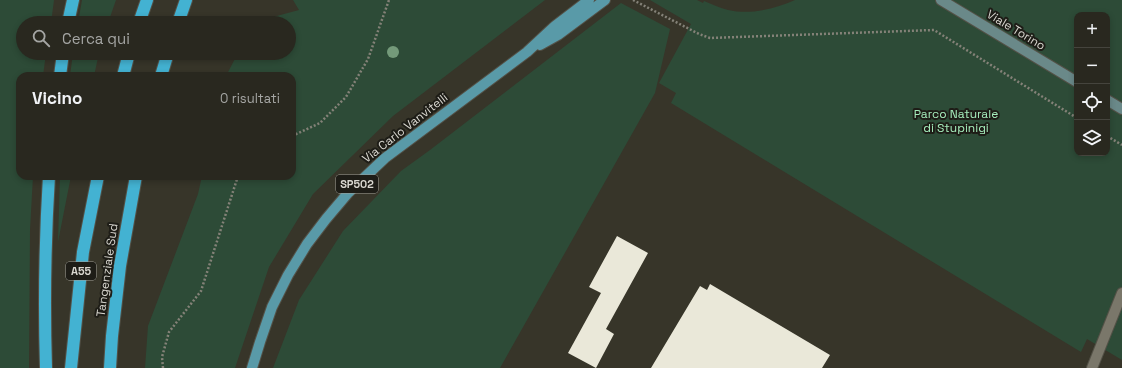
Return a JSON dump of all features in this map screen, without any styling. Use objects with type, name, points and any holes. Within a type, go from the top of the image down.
[{"type":"highway","points":[[69,16],[72,0]]},
{"type":"highway","points":[[141,16],[147,0]]},
{"type":"highway","points":[[180,16],[186,0]]},
{"type":"highway","points":[[61,72],[62,60]]},
{"type":"highway","points":[[124,72],[128,60]]},
{"type":"highway","points":[[162,72],[166,60]]},
{"type":"highway","points":[[46,368],[46,230],[49,180]]},
{"type":"highway","name":"Tangenziale Sud","points":[[71,368],[83,252],[97,180]]},
{"type":"highway","name":"Tangenziale Sud","points":[[110,368],[120,266],[135,180]]},
{"type":"main road","name":"SP502","points":[[575,11],[583,0]]},
{"type":"main road","name":"Via Carlo Vanvitelli","points":[[252,368],[272,308],[288,275],[307,244],[344,198],[385,158],[527,52],[555,26],[590,0]]},
{"type":"main road","name":"Via Carlo Vanvitelli","points":[[527,52],[558,36],[605,0]]},
{"type":"main road","name":"Viale Torino","points":[[941,0],[1074,80]]},
{"type":"main road","points":[[1110,102],[1122,108]]},
{"type":"street","points":[[1092,368],[1122,293]]},
{"type":"path","points":[[296,134],[320,123],[346,97],[368,59],[389,0]]},
{"type":"path","points":[[633,0],[699,34],[710,38],[934,30],[1074,116]]},
{"type":"path","points":[[1110,138],[1122,145]]},
{"type":"path","points":[[163,368],[162,357],[169,332],[201,291],[237,180]]},
{"type":"green space","points":[[0,0],[54,0],[52,16],[16,16],[16,60],[45,60],[44,72],[16,72],[16,180],[33,180],[30,230],[29,368],[0,368]]},
{"type":"green space","points":[[82,0],[116,0],[110,16],[79,16]]},
{"type":"green space","points":[[293,0],[545,0],[393,116],[313,194],[269,267],[235,368],[145,368],[148,326],[198,194],[201,180],[296,180],[296,72],[228,72],[234,60],[296,60],[296,16],[277,16],[299,10]]},
{"type":"green space","name":"Parco Naturale di Stupinigi","points":[[650,0],[697,0],[728,10],[745,12],[771,8],[795,0],[1122,0],[1122,360],[1087,339],[1081,352],[671,103],[676,93],[659,83],[691,24]]},
{"type":"green space","points":[[621,3],[670,29],[655,93],[500,368],[273,368],[299,300],[343,231],[401,171]]},
{"type":"green space","points":[[72,60],[97,60],[95,72],[71,72]]},
{"type":"green space","points":[[60,180],[70,180],[58,242]]},
{"type":"building","points":[[617,236],[648,253],[606,329],[614,334],[596,368],[568,353],[601,293],[589,287]]},
{"type":"building","points":[[710,284],[830,355],[822,368],[651,368],[700,286],[707,290]]}]
